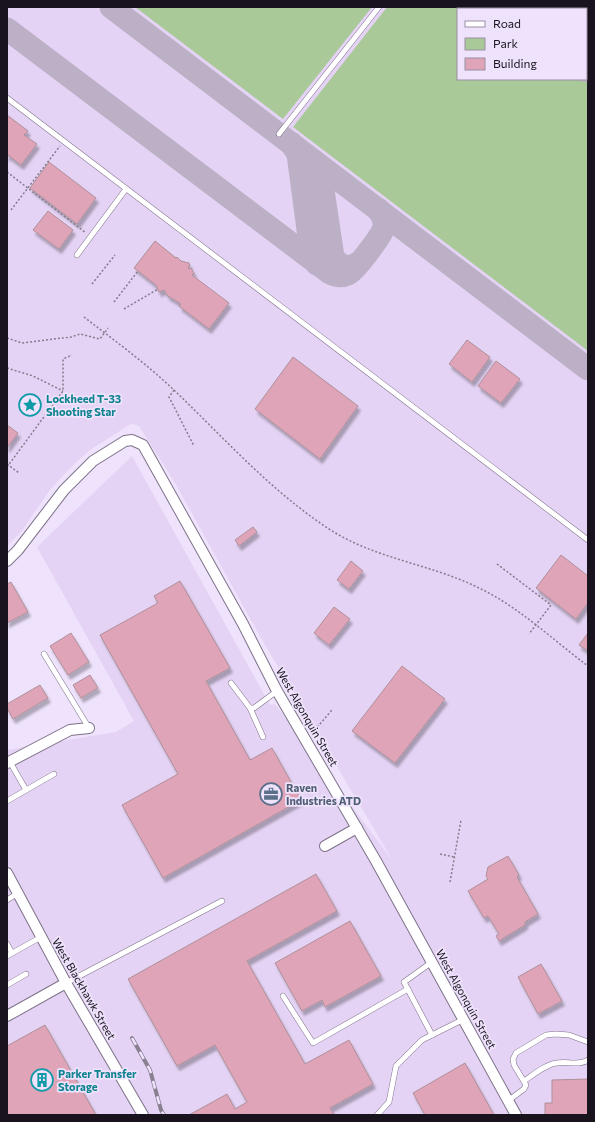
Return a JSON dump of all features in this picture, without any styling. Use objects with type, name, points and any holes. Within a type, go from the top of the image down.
[{"type":"street","name":"West Algonquin Street","points":[[7,561],[18,550],[64,490],[93,461],[125,441],[132,440],[143,445],[243,624],[277,691],[357,828],[516,1115]]},
{"type":"street","points":[[8,762],[70,730],[89,728]]},
{"type":"street","points":[[325,846],[357,828]]},
{"type":"street","name":"West Blackhawk Street","points":[[7,874],[66,983],[143,1115]]},
{"type":"street","points":[[7,1016],[66,983]]},
{"type":"lane","points":[[279,134],[379,7]]},
{"type":"lane","points":[[7,98],[588,540]]},
{"type":"lane","points":[[77,255],[126,189]]},
{"type":"lane","points":[[44,654],[89,728]]},
{"type":"lane","points":[[231,683],[250,708],[263,737]]},
{"type":"lane","points":[[250,708],[254,708],[277,691]]},
{"type":"lane","points":[[8,762],[26,790]]},
{"type":"lane","points":[[7,801],[54,774]]},
{"type":"lane","points":[[7,900],[18,893]]},
{"type":"lane","points":[[66,983],[222,901]]},
{"type":"lane","points":[[7,944],[9,954],[41,937]]},
{"type":"lane","points":[[432,962],[404,982],[432,1035]]},
{"type":"lane","points":[[7,984],[26,974]]},
{"type":"lane","points":[[283,996],[313,1043],[408,989]]},
{"type":"lane","points":[[377,1115],[389,1102],[396,1066],[422,1040],[464,1019]]},
{"type":"lane","points":[[508,1100],[524,1089],[526,1085],[514,1065],[513,1059],[516,1054],[546,1035],[569,1035],[588,1042]]},
{"type":"lane","points":[[524,1081],[556,1063],[577,1063],[588,1060]]},
{"type":"path","points":[[11,210],[64,141]]},
{"type":"path","points":[[7,172],[91,237]]},
{"type":"path","points":[[92,284],[115,255]]},
{"type":"path","points":[[114,302],[138,271]]},
{"type":"path","points":[[124,309],[158,289]]},
{"type":"path","points":[[84,317],[128,350],[174,390],[255,469],[297,506],[329,529],[364,548],[454,578],[479,588],[515,610],[588,666]]},
{"type":"path","points":[[7,338],[22,343],[71,337],[80,334],[100,339],[108,328]]},
{"type":"path","points":[[7,467],[63,391],[63,359],[72,355]]},
{"type":"path","points":[[7,368],[33,376],[63,391]]},
{"type":"path","points":[[174,390],[169,397],[194,446]]},
{"type":"path","points":[[8,464],[19,473]]},
{"type":"path","points":[[497,564],[551,605],[529,634]]},
{"type":"path","points":[[306,740],[332,710]]},
{"type":"path","points":[[450,882],[461,820]]},
{"type":"path","points":[[440,854],[454,857]]},
{"type":"shaded area","points":[[7,7],[588,7],[588,1115],[7,1115],[7,750],[116,732],[134,721],[37,547],[132,456],[270,705],[275,704],[393,861],[261,638],[175,483],[139,426],[133,424],[129,425],[90,450],[73,465],[49,491],[22,531],[7,546]]},
{"type":"green space","points":[[135,7],[372,7],[283,119]]},
{"type":"green space","points":[[387,7],[504,8],[457,8],[457,80],[587,80],[588,71],[588,351],[293,127]]},
{"type":"building","points":[[7,115],[28,131],[24,135],[37,144],[21,165],[8,155],[7,157]]},
{"type":"building","points":[[49,162],[96,198],[77,224],[30,188]]},
{"type":"building","points":[[48,211],[73,230],[59,249],[33,230]]},
{"type":"building","points":[[155,241],[176,258],[177,257],[181,261],[189,263],[189,269],[191,268],[194,273],[192,275],[229,303],[209,329],[179,306],[181,304],[168,296],[164,290],[159,292],[156,285],[134,268]]},
{"type":"building","points":[[467,340],[490,357],[472,382],[449,364]]},
{"type":"building","points":[[293,357],[358,406],[320,459],[255,409]]},
{"type":"building","points":[[496,361],[520,379],[501,403],[478,386]]},
{"type":"building","points":[[7,425],[18,433],[7,448]]},
{"type":"building","points":[[253,527],[257,532],[239,546],[235,540]]},
{"type":"building","points":[[561,555],[588,576],[588,603],[576,619],[536,588]]},
{"type":"building","points":[[351,561],[363,571],[349,589],[337,580]]},
{"type":"building","points":[[180,581],[230,668],[206,681],[250,760],[272,748],[301,800],[163,878],[122,805],[178,774],[100,635],[158,603],[154,596]]},
{"type":"building","points":[[11,582],[28,612],[7,623],[7,584]]},
{"type":"building","points":[[334,607],[350,619],[329,645],[314,633]]},
{"type":"building","points":[[71,633],[89,662],[68,675],[50,646]]},
{"type":"building","points":[[588,633],[588,651],[579,645]]},
{"type":"building","points":[[402,666],[445,699],[395,763],[352,731]]},
{"type":"building","points":[[90,675],[98,688],[81,698],[73,685]]},
{"type":"building","points":[[40,685],[48,698],[13,719],[7,708],[7,704]]},
{"type":"building","points":[[508,856],[519,875],[517,877],[538,914],[525,922],[525,925],[499,941],[496,936],[499,934],[488,916],[484,918],[468,891],[488,879],[486,876],[488,867]]},
{"type":"building","points":[[316,874],[337,911],[247,961],[305,1064],[349,1040],[373,1084],[330,1108],[334,1115],[189,1115],[227,1094],[235,1109],[247,1102],[215,1045],[177,1066],[128,979]]},
{"type":"building","points":[[350,921],[381,976],[325,1007],[322,1000],[302,1011],[275,963]]},
{"type":"building","points":[[541,964],[562,1001],[538,1014],[518,977]]},
{"type":"building","name":"Parker Transfer Storage","points":[[45,1025],[96,1115],[7,1115],[7,1046]]},
{"type":"building","points":[[465,1063],[494,1115],[425,1115],[413,1093]]},
{"type":"building","points":[[588,1079],[588,1115],[545,1115],[545,1103],[552,1103],[552,1080]]},
{"type":"taxiway","points":[[111,7],[588,369]]},
{"type":"taxiway","points":[[7,29],[334,275],[344,276],[352,271],[379,237],[384,227],[384,222],[378,209]]},
{"type":"taxiway","points":[[291,143],[298,154],[311,252],[313,259],[317,264]]},
{"type":"taxiway","points":[[314,161],[318,166],[321,177],[333,257],[338,263],[347,267],[358,263]]},
{"type":"railway","points":[[132,1038],[150,1070],[161,1110],[164,1115]]},
{"type":"place","name":"Lockheed T-33 Shooting Star","points":[[30,405]]},
{"type":"place","name":"Raven Industries ATD","points":[[271,794]]},
{"type":"place","name":"Parker Transfer Storage","points":[[42,1080]]}]
